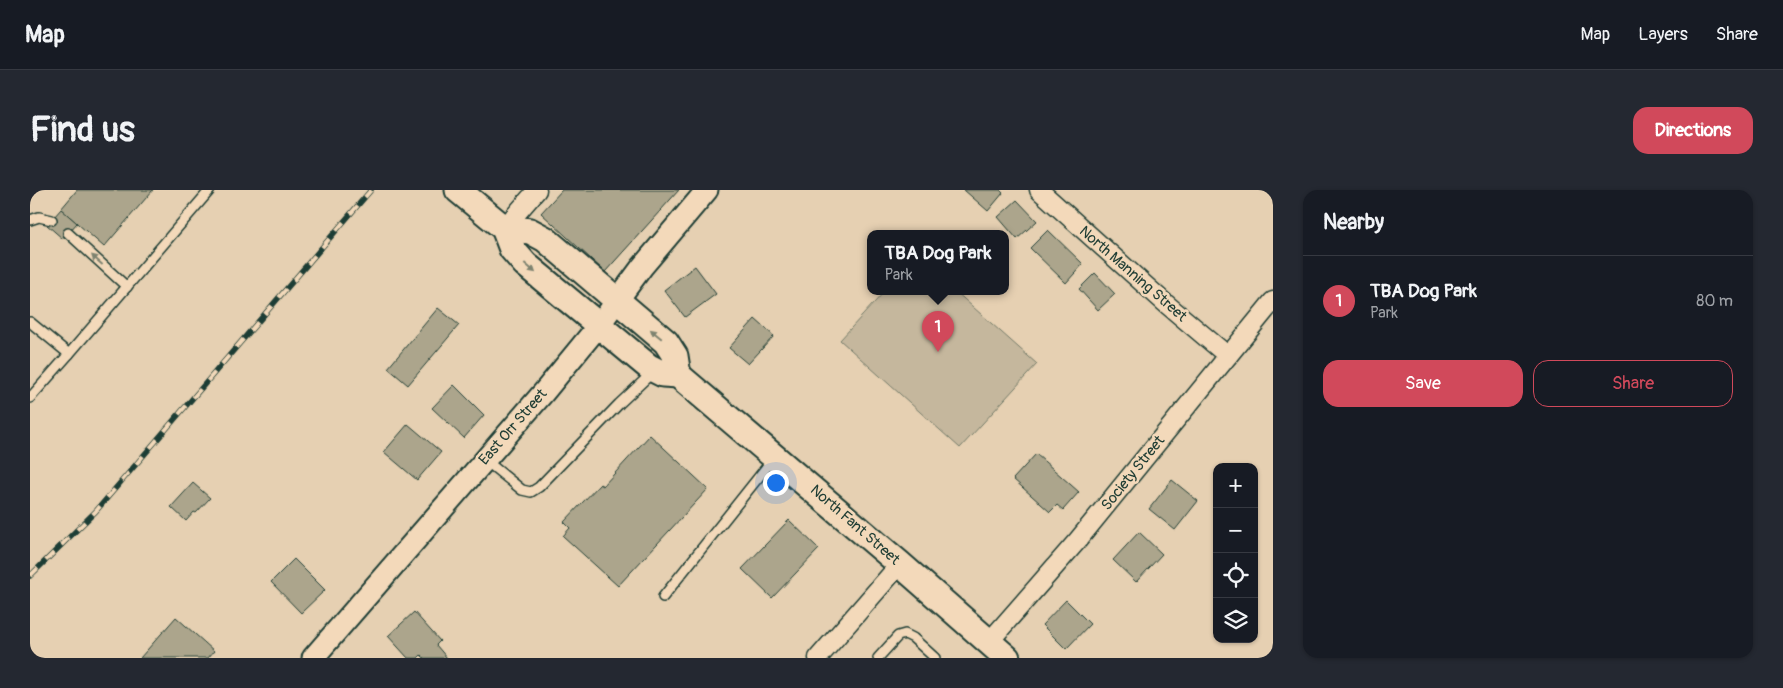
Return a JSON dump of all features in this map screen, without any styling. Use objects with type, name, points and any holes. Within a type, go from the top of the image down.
[{"type":"main road","name":"North Fant Street","points":[[458,190],[504,228],[512,250],[525,264],[649,367],[667,372],[775,457],[998,650]]},
{"type":"main road","points":[[504,228],[530,231],[545,239],[666,342],[674,356],[667,372]]},
{"type":"street","points":[[504,228],[537,190]]},
{"type":"street","name":"East Orr Street","points":[[313,658],[599,325],[642,267],[707,190]]},
{"type":"street","name":"North Manning Street","points":[[1039,190],[1164,302],[1228,356]]},
{"type":"street","name":"Society Street","points":[[998,650],[1078,540],[1273,301]]},
{"type":"street","points":[[818,658],[900,564]]},
{"type":"lane","points":[[30,398],[210,190]]},
{"type":"lane","points":[[30,220],[39,217],[52,220]]},
{"type":"lane","points":[[68,233],[127,287]]},
{"type":"lane","points":[[30,322],[69,354]]},
{"type":"lane","points":[[485,460],[522,490],[531,492],[619,404],[667,372]]},
{"type":"lane","points":[[663,597],[775,457]]},
{"type":"lane","points":[[878,658],[898,636],[905,634],[935,658]]},
{"type":"shaded area","points":[[881,295],[959,295],[1037,364],[960,448],[840,340]]},
{"type":"building","points":[[77,190],[153,190],[104,247],[61,209]]},
{"type":"building","points":[[562,190],[679,190],[605,272],[541,213]]},
{"type":"building","points":[[964,190],[1000,190],[1003,193],[988,211]]},
{"type":"building","points":[[1017,200],[1037,221],[1017,239],[998,217]]},
{"type":"building","points":[[61,209],[77,223],[63,239],[47,225]]},
{"type":"building","points":[[1048,230],[1083,264],[1066,283],[1030,248]]},
{"type":"building","points":[[695,266],[716,294],[685,317],[664,290]]},
{"type":"building","points":[[1095,273],[1115,294],[1098,310],[1079,289]]},
{"type":"building","points":[[438,308],[459,325],[408,385],[388,368]]},
{"type":"building","points":[[755,319],[774,336],[748,364],[729,348]]},
{"type":"building","points":[[454,385],[484,415],[464,438],[432,408]]},
{"type":"building","points":[[408,424],[441,452],[417,480],[384,452]]},
{"type":"building","points":[[650,435],[708,489],[618,586],[563,536],[570,528],[564,522],[600,484],[603,486]]},
{"type":"building","points":[[1036,454],[1079,492],[1063,510],[1057,505],[1050,512],[1013,479]]},
{"type":"building","points":[[1172,480],[1198,501],[1175,530],[1149,509]]},
{"type":"building","points":[[193,483],[210,498],[186,521],[171,507]]},
{"type":"building","points":[[789,520],[819,549],[772,598],[742,569]]},
{"type":"building","points":[[1139,532],[1162,554],[1136,582],[1113,560]]},
{"type":"building","points":[[294,559],[325,590],[301,613],[271,582]]},
{"type":"building","points":[[1066,600],[1090,624],[1066,649],[1042,625]]},
{"type":"building","points":[[414,612],[440,641],[436,645],[447,658],[424,658],[421,655],[418,658],[408,658],[388,636]]},
{"type":"building","points":[[176,617],[214,651],[208,658],[140,658]]},
{"type":"railway","points":[[30,576],[96,511],[371,190]]},
{"type":"place","name":"TBA Dog Park","points":[[938,352]]}]
